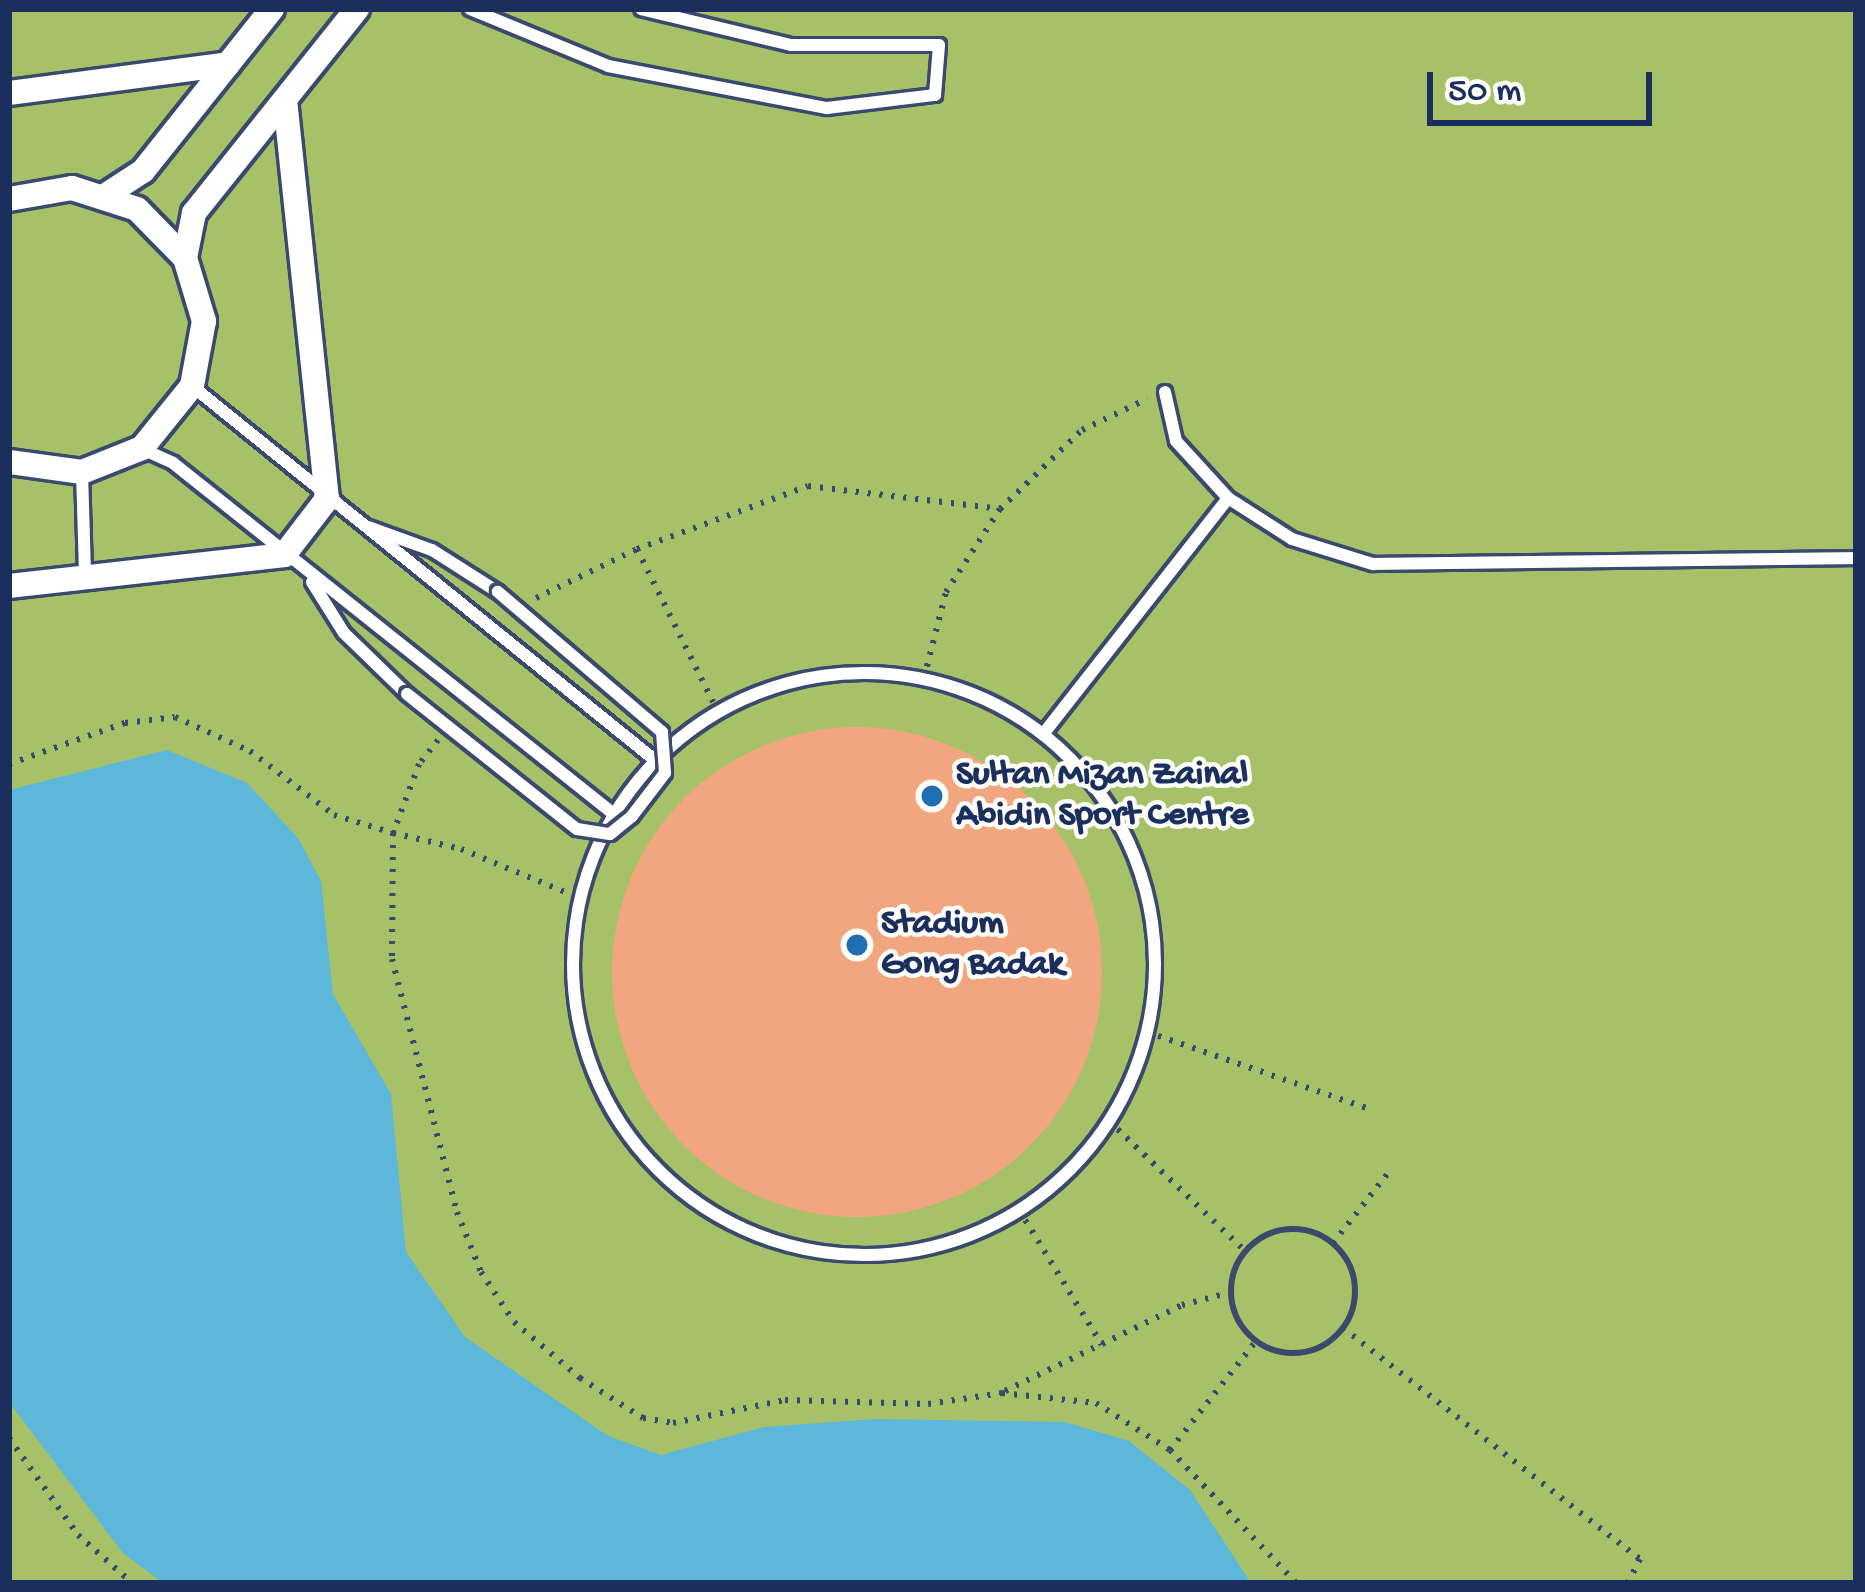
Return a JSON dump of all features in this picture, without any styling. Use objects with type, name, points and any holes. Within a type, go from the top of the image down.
[{"type":"street","points":[[106,195],[142,171],[272,9]]},
{"type":"street","points":[[184,258],[194,213],[357,9]]},
{"type":"street","points":[[9,93],[228,64]]},
{"type":"street","points":[[9,586],[284,555],[327,499],[285,100]]},
{"type":"street","points":[[9,199],[72,188],[106,195],[164,230],[184,258],[204,321],[193,386],[142,448],[82,472],[12,467]]},
{"type":"lane","points":[[470,9],[608,66],[827,108],[935,95],[939,45],[791,45],[640,9]]},
{"type":"lane","points":[[193,386],[355,523],[656,761]]},
{"type":"lane","points":[[1165,392],[1175,441],[1228,498],[1292,539],[1373,564],[1856,558]]},
{"type":"lane","points":[[142,448],[172,463],[615,815]]},
{"type":"lane","points":[[82,472],[85,578]]},
{"type":"lane","points":[[1044,733],[1228,498]]},
{"type":"lane","points":[[308,575],[344,633],[407,694],[577,830],[610,834],[658,785],[669,759],[662,732],[499,592],[432,550],[355,523]]},
{"type":"lane","points":[[830,676],[924,678],[975,693],[1044,733],[1106,799],[1144,881],[1155,971],[1147,1032],[1109,1121],[1069,1171],[1019,1210],[944,1244],[863,1256],[767,1240],[707,1212],[656,1171],[600,1091],[574,996],[580,898],[615,815],[656,761],[718,712],[783,684],[830,676]]},
{"type":"path","points":[[924,678],[946,592],[1000,508],[1082,430],[1165,392]]},
{"type":"path","points":[[517,607],[637,549],[808,486],[1000,508]]},
{"type":"path","points":[[637,549],[718,712]]},
{"type":"path","points":[[9,764],[125,723],[175,717],[250,751],[334,815],[461,850],[580,898]]},
{"type":"path","points":[[448,728],[419,764],[394,833],[392,959],[416,1074],[457,1212],[481,1272],[514,1322],[580,1378],[643,1418],[673,1423],[785,1400],[928,1403],[1002,1393],[1061,1394],[1096,1403],[1170,1450],[1295,1583]]},
{"type":"path","points":[[1147,1032],[1372,1110]]},
{"type":"path","points":[[1109,1121],[1245,1251]]},
{"type":"path","points":[[1333,1243],[1391,1169]]},
{"type":"path","points":[[1019,1210],[1102,1346]]},
{"type":"path","points":[[1296,1229],[1333,1243],[1354,1277],[1343,1328],[1302,1353],[1256,1341],[1234,1313],[1230,1293],[1245,1251],[1296,1229]]},
{"type":"path","points":[[1002,1393],[1182,1305],[1230,1293]]},
{"type":"path","points":[[1343,1328],[1640,1559],[1628,1583]]},
{"type":"path","points":[[1170,1450],[1256,1341]]},
{"type":"path","points":[[9,1438],[78,1534],[132,1583]]},
{"type":"green space","name":"Sultan Mizan Zainal Abidin Sport Centre","points":[[9,9],[1856,9],[1856,1583],[9,1583]]},
{"type":"water","points":[[167,750],[247,783],[298,838],[321,881],[333,994],[391,1094],[406,1252],[465,1337],[608,1436],[661,1455],[764,1427],[876,1419],[1065,1422],[1129,1441],[1190,1490],[1251,1583],[163,1583],[123,1553],[9,1402],[9,790]]},
{"type":"building","name":"Stadium Gong Badak","points":[[857,727],[905,731],[951,745],[1013,782],[1047,816],[1084,878],[1098,924],[1102,972],[1098,1020],[1084,1066],[1047,1128],[1013,1162],[951,1199],[905,1213],[857,1217],[809,1213],[763,1199],[701,1162],[667,1128],[630,1066],[616,1020],[612,972],[616,924],[630,878],[667,816],[701,782],[763,745],[809,731]]},
{"type":"place","name":"Sultan Mizan Zainal Abidin Sport Centre","points":[[932,796]]},
{"type":"place","name":"Stadium Gong Badak","points":[[857,945]]}]
